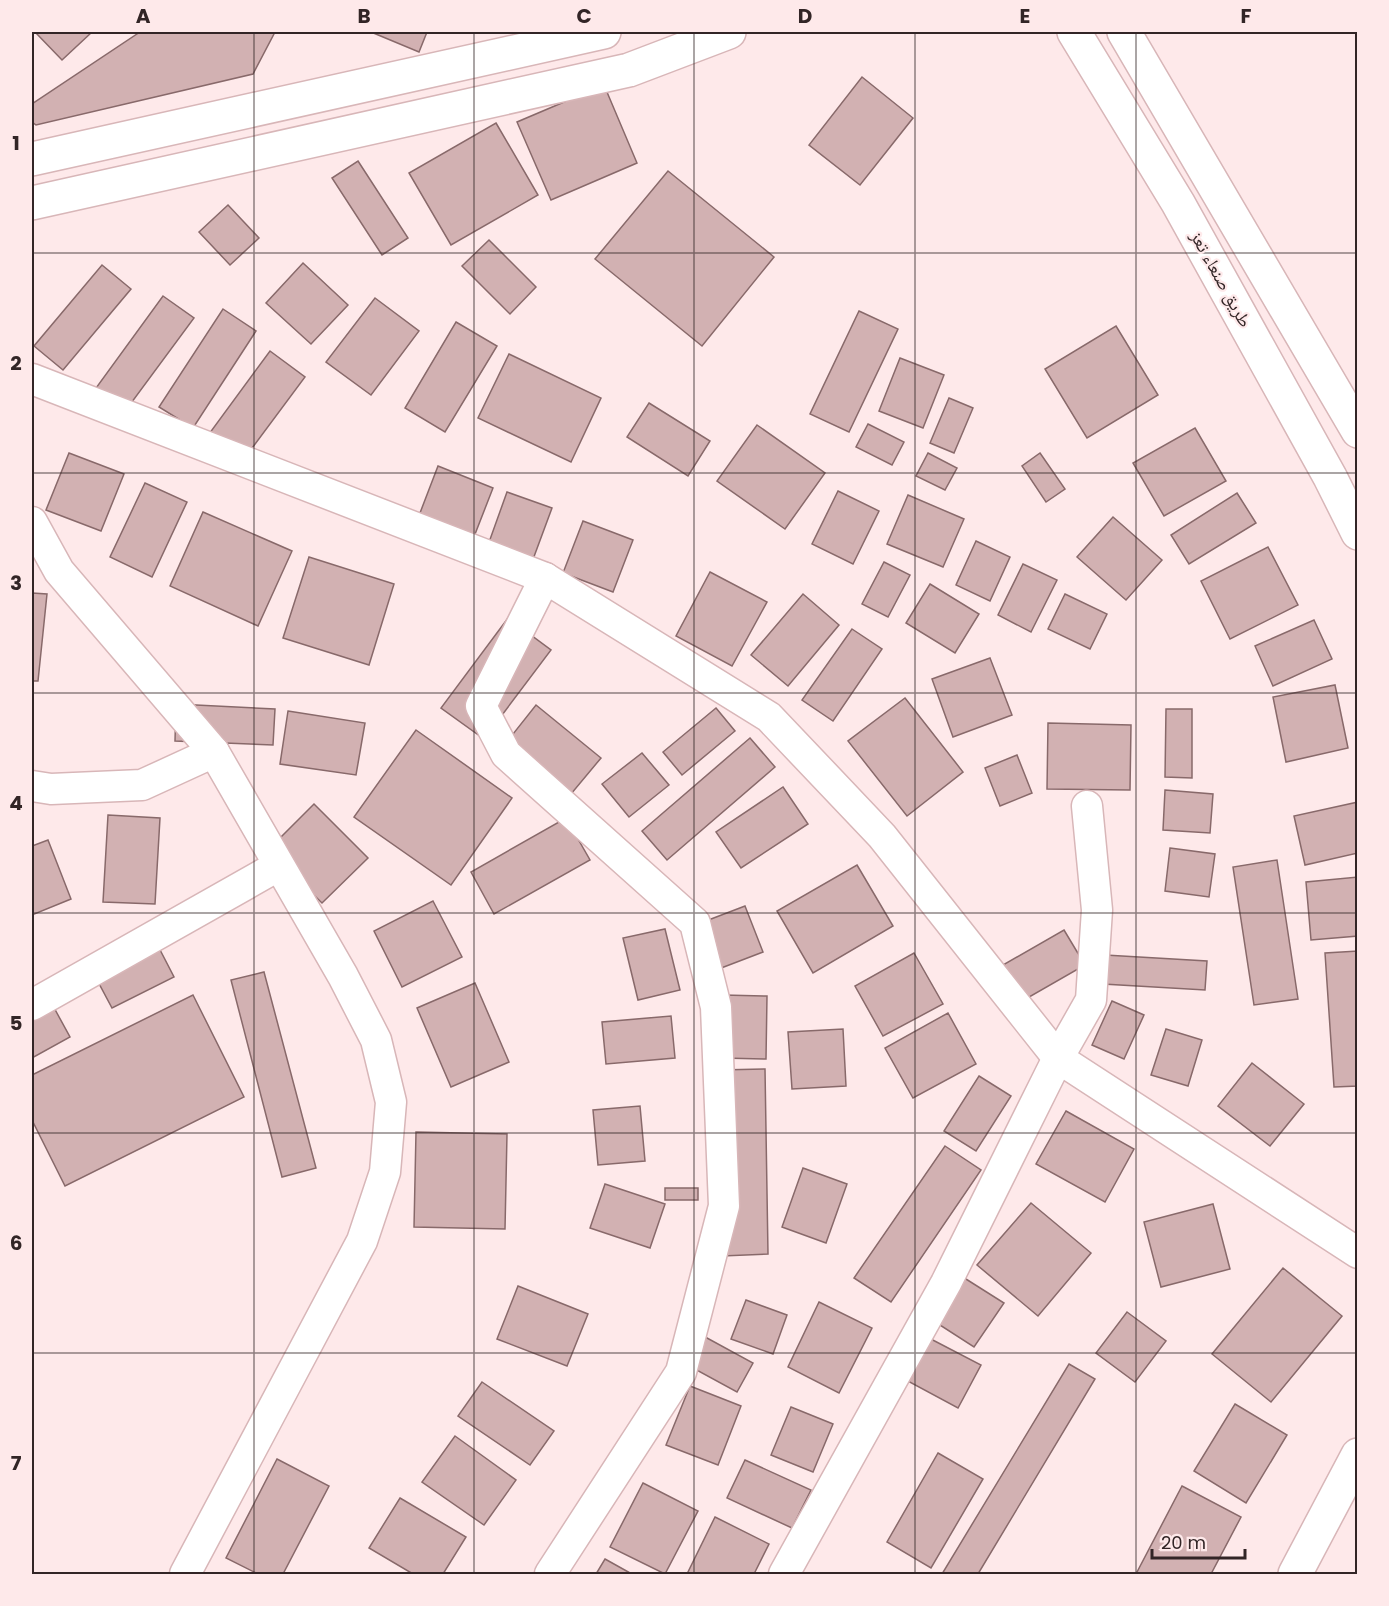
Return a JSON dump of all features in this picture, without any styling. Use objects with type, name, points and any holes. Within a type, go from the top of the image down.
[{"type":"main road","points":[[32,159],[604,32]]},
{"type":"main road","points":[[32,203],[629,70],[729,32]]},
{"type":"main road","name":"طريق صنعاء تعز","points":[[1074,32],[1178,203],[1330,477],[1358,533]]},
{"type":"main road","points":[[1124,32],[1358,431]]},
{"type":"main road","points":[[1295,1575],[1358,1455]]},
{"type":"street","points":[[32,379],[545,578],[769,717],[882,836],[1058,1058],[1358,1252]]},
{"type":"street","points":[[32,522],[59,571],[214,752],[343,976],[376,1040],[391,1102],[385,1172],[363,1241],[185,1575]]},
{"type":"street","points":[[545,578],[481,706],[506,754],[695,923],[716,1007],[724,1206],[681,1372],[550,1575]]},
{"type":"street","points":[[32,786],[51,789],[142,785],[214,752]]},
{"type":"street","points":[[784,1575],[946,1283],[1058,1058],[1091,1000],[1097,910],[1087,806]]},
{"type":"street","points":[[32,1005],[278,866]]},
{"type":"building","points":[[35,32],[92,32],[62,60]]},
{"type":"building","points":[[140,32],[275,32],[253,74],[36,125],[32,122],[32,104]]},
{"type":"building","points":[[371,32],[427,32],[419,52]]},
{"type":"building","points":[[862,77],[913,118],[860,185],[809,145]]},
{"type":"building","points":[[604,85],[637,163],[551,200],[517,122]]},
{"type":"building","points":[[496,123],[538,195],[451,245],[409,173]]},
{"type":"building","points":[[358,161],[408,238],[382,255],[332,178]]},
{"type":"building","points":[[668,171],[774,257],[702,346],[595,259]]},
{"type":"building","points":[[228,205],[259,238],[230,265],[199,232]]},
{"type":"building","points":[[489,240],[536,287],[510,314],[462,266]]},
{"type":"building","points":[[303,263],[348,305],[311,344],[266,303]]},
{"type":"building","points":[[102,265],[131,289],[63,370],[34,346]]},
{"type":"building","points":[[163,296],[194,318],[126,410],[96,388]]},
{"type":"building","points":[[375,298],[419,331],[371,395],[326,362]]},
{"type":"building","points":[[223,309],[256,331],[193,428],[159,407]]},
{"type":"building","points":[[859,311],[898,329],[849,432],[810,414]]},
{"type":"building","points":[[456,322],[497,346],[445,432],[405,408]]},
{"type":"building","points":[[1116,326],[1158,395],[1087,438],[1045,369]]},
{"type":"building","points":[[270,351],[305,377],[244,459],[209,434]]},
{"type":"building","points":[[509,354],[601,398],[571,462],[478,418]]},
{"type":"building","points":[[900,358],[944,375],[923,428],[879,411]]},
{"type":"building","points":[[949,398],[973,408],[954,453],[930,443]]},
{"type":"building","points":[[649,403],[710,441],[688,476],[627,437]]},
{"type":"building","points":[[868,424],[904,442],[892,465],[856,447]]},
{"type":"building","points":[[757,425],[825,473],[785,529],[717,481]]},
{"type":"building","points":[[1195,428],[1226,481],[1164,516],[1133,463]]},
{"type":"building","points":[[69,453],[124,474],[101,531],[46,510]]},
{"type":"building","points":[[928,453],[957,468],[945,490],[916,476]]},
{"type":"building","points":[[1040,453],[1065,489],[1046,502],[1022,466]]},
{"type":"building","points":[[438,466],[493,488],[470,547],[415,526]]},
{"type":"building","points":[[145,483],[187,502],[152,577],[110,557]]},
{"type":"building","points":[[838,491],[879,511],[853,564],[812,544]]},
{"type":"building","points":[[507,492],[552,508],[532,562],[488,545]]},
{"type":"building","points":[[1237,493],[1256,523],[1189,564],[1171,535]]},
{"type":"building","points":[[908,495],[964,519],[943,567],[887,544]]},
{"type":"building","points":[[203,512],[292,551],[258,626],[170,586]]},
{"type":"building","points":[[1113,517],[1162,560],[1126,600],[1077,557]]},
{"type":"building","points":[[583,521],[633,540],[613,592],[563,573]]},
{"type":"building","points":[[976,541],[1010,557],[990,601],[956,585]]},
{"type":"building","points":[[1268,547],[1298,605],[1230,639],[1201,581]]},
{"type":"building","points":[[309,557],[394,584],[369,665],[283,638]]},
{"type":"building","points":[[884,562],[910,575],[888,617],[862,604]]},
{"type":"building","points":[[1023,564],[1057,580],[1031,632],[998,615]]},
{"type":"building","points":[[710,572],[767,602],[732,666],[676,636]]},
{"type":"building","points":[[930,584],[979,614],[955,653],[906,623]]},
{"type":"building","points":[[32,593],[47,594],[38,681],[32,681]]},
{"type":"building","points":[[803,594],[839,625],[788,686],[751,655]]},
{"type":"building","points":[[1065,594],[1107,614],[1090,649],[1048,629]]},
{"type":"building","points":[[508,618],[551,650],[484,739],[441,708]]},
{"type":"building","points":[[1314,620],[1332,659],[1273,686],[1255,646]]},
{"type":"building","points":[[852,629],[882,649],[833,721],[802,700]]},
{"type":"building","points":[[990,658],[1012,715],[953,737],[932,679]]},
{"type":"building","points":[[1335,685],[1348,748],[1286,762],[1273,697]]},
{"type":"building","points":[[905,698],[963,772],[907,816],[848,741]]},
{"type":"building","points":[[176,704],[275,709],[273,745],[175,741]]},
{"type":"building","points":[[536,705],[601,758],[566,800],[502,748]]},
{"type":"building","points":[[716,708],[735,731],[682,775],[663,752]]},
{"type":"building","points":[[1166,709],[1192,709],[1192,778],[1165,777]]},
{"type":"building","points":[[288,711],[365,723],[356,775],[280,764]]},
{"type":"building","points":[[1048,723],[1131,725],[1130,790],[1047,789]]},
{"type":"building","points":[[416,730],[512,798],[451,885],[354,817]]},
{"type":"building","points":[[750,738],[775,767],[667,860],[642,831]]},
{"type":"building","points":[[642,753],[669,785],[629,817],[602,784]]},
{"type":"building","points":[[1017,755],[1032,793],[1000,806],[985,768]]},
{"type":"building","points":[[783,787],[808,824],[741,868],[716,832]]},
{"type":"building","points":[[1165,790],[1213,794],[1210,833],[1163,830]]},
{"type":"building","points":[[1358,802],[1358,853],[1305,865],[1294,816]]},
{"type":"building","points":[[314,804],[368,858],[322,903],[268,850]]},
{"type":"building","points":[[108,815],[160,818],[155,904],[103,902]]},
{"type":"building","points":[[566,818],[590,860],[494,914],[471,872]]},
{"type":"building","points":[[48,840],[71,899],[32,915],[32,846]]},
{"type":"building","points":[[1170,848],[1215,854],[1209,897],[1165,891]]},
{"type":"building","points":[[1277,860],[1298,999],[1254,1005],[1233,867]]},
{"type":"building","points":[[857,865],[893,926],[813,973],[777,911]]},
{"type":"building","points":[[1358,877],[1358,936],[1311,940],[1306,882]]},
{"type":"building","points":[[433,901],[462,957],[402,987],[374,931]]},
{"type":"building","points":[[745,906],[763,952],[716,970],[698,924]]},
{"type":"building","points":[[665,929],[680,990],[638,1000],[623,938]]},
{"type":"building","points":[[1064,930],[1085,965],[1017,1004],[996,969]]},
{"type":"building","points":[[157,944],[174,977],[112,1008],[95,976]]},
{"type":"building","points":[[1358,951],[1358,1086],[1334,1087],[1325,953]]},
{"type":"building","points":[[914,953],[943,1004],[883,1036],[855,986]]},
{"type":"building","points":[[1105,955],[1207,961],[1205,990],[1103,984]]},
{"type":"building","points":[[264,972],[316,1168],[282,1177],[231,980]]},
{"type":"building","points":[[475,983],[509,1062],[451,1087],[417,1008]]},
{"type":"building","points":[[193,995],[244,1097],[65,1186],[32,1120],[32,1075]]},
{"type":"building","points":[[723,995],[767,996],[766,1059],[722,1058]]},
{"type":"building","points":[[1112,1001],[1144,1015],[1124,1059],[1092,1045]]},
{"type":"building","points":[[52,1004],[70,1037],[32,1058],[32,1016]]},
{"type":"building","points":[[948,1013],[976,1064],[913,1098],[885,1048]]},
{"type":"building","points":[[671,1016],[675,1058],[606,1064],[602,1022]]},
{"type":"building","points":[[843,1029],[846,1086],[792,1089],[788,1032]]},
{"type":"building","points":[[1166,1029],[1202,1040],[1188,1086],[1151,1075]]},
{"type":"building","points":[[1252,1063],[1304,1104],[1270,1146],[1218,1106]]},
{"type":"building","points":[[765,1069],[768,1254],[722,1256],[719,1070]]},
{"type":"building","points":[[979,1076],[1011,1096],[976,1151],[944,1131]]},
{"type":"building","points":[[640,1106],[645,1161],[598,1165],[593,1110]]},
{"type":"building","points":[[1066,1111],[1134,1149],[1105,1202],[1036,1164]]},
{"type":"building","points":[[416,1132],[507,1134],[505,1229],[414,1227]]},
{"type":"building","points":[[945,1146],[981,1170],[891,1302],[854,1278]]},
{"type":"building","points":[[803,1168],[847,1184],[826,1243],[782,1227]]},
{"type":"building","points":[[605,1184],[665,1204],[650,1248],[590,1228]]},
{"type":"building","points":[[665,1188],[698,1188],[698,1200],[665,1200]]},
{"type":"building","points":[[1031,1203],[1091,1253],[1038,1316],[977,1265]]},
{"type":"building","points":[[1213,1204],[1230,1269],[1161,1287],[1144,1222]]},
{"type":"building","points":[[1283,1268],[1342,1316],[1271,1402],[1212,1354]]},
{"type":"building","points":[[958,1274],[1004,1303],[974,1347],[929,1318]]},
{"type":"building","points":[[518,1286],[588,1314],[567,1366],[497,1339]]},
{"type":"building","points":[[746,1300],[787,1315],[773,1354],[731,1339]]},
{"type":"building","points":[[819,1302],[872,1328],[839,1393],[788,1367]]},
{"type":"building","points":[[1127,1312],[1166,1341],[1135,1382],[1096,1353]]},
{"type":"building","points":[[696,1332],[753,1363],[737,1392],[680,1361]]},
{"type":"building","points":[[927,1337],[981,1365],[958,1408],[904,1379]]},
{"type":"building","points":[[1069,1364],[1095,1379],[978,1574],[942,1574]]},
{"type":"building","points":[[482,1382],[554,1431],[530,1465],[458,1416]]},
{"type":"building","points":[[690,1386],[741,1406],[718,1465],[666,1445]]},
{"type":"building","points":[[1235,1404],[1287,1435],[1246,1503],[1194,1471]]},
{"type":"building","points":[[791,1407],[833,1424],[813,1472],[771,1455]]},
{"type":"building","points":[[455,1436],[516,1480],[484,1525],[422,1482]]},
{"type":"building","points":[[938,1453],[983,1479],[931,1568],[887,1542]]},
{"type":"building","points":[[277,1459],[329,1486],[283,1574],[258,1574],[226,1558]]},
{"type":"building","points":[[745,1460],[811,1490],[792,1528],[727,1498]]},
{"type":"building","points":[[643,1483],[698,1511],[665,1574],[610,1547]]},
{"type":"building","points":[[1182,1486],[1241,1517],[1211,1574],[1136,1574]]},
{"type":"building","points":[[400,1498],[466,1537],[443,1574],[413,1574],[369,1548]]},
{"type":"building","points":[[715,1517],[769,1544],[754,1574],[687,1574]]},
{"type":"building","points":[[605,1559],[632,1574],[596,1574]]}]
